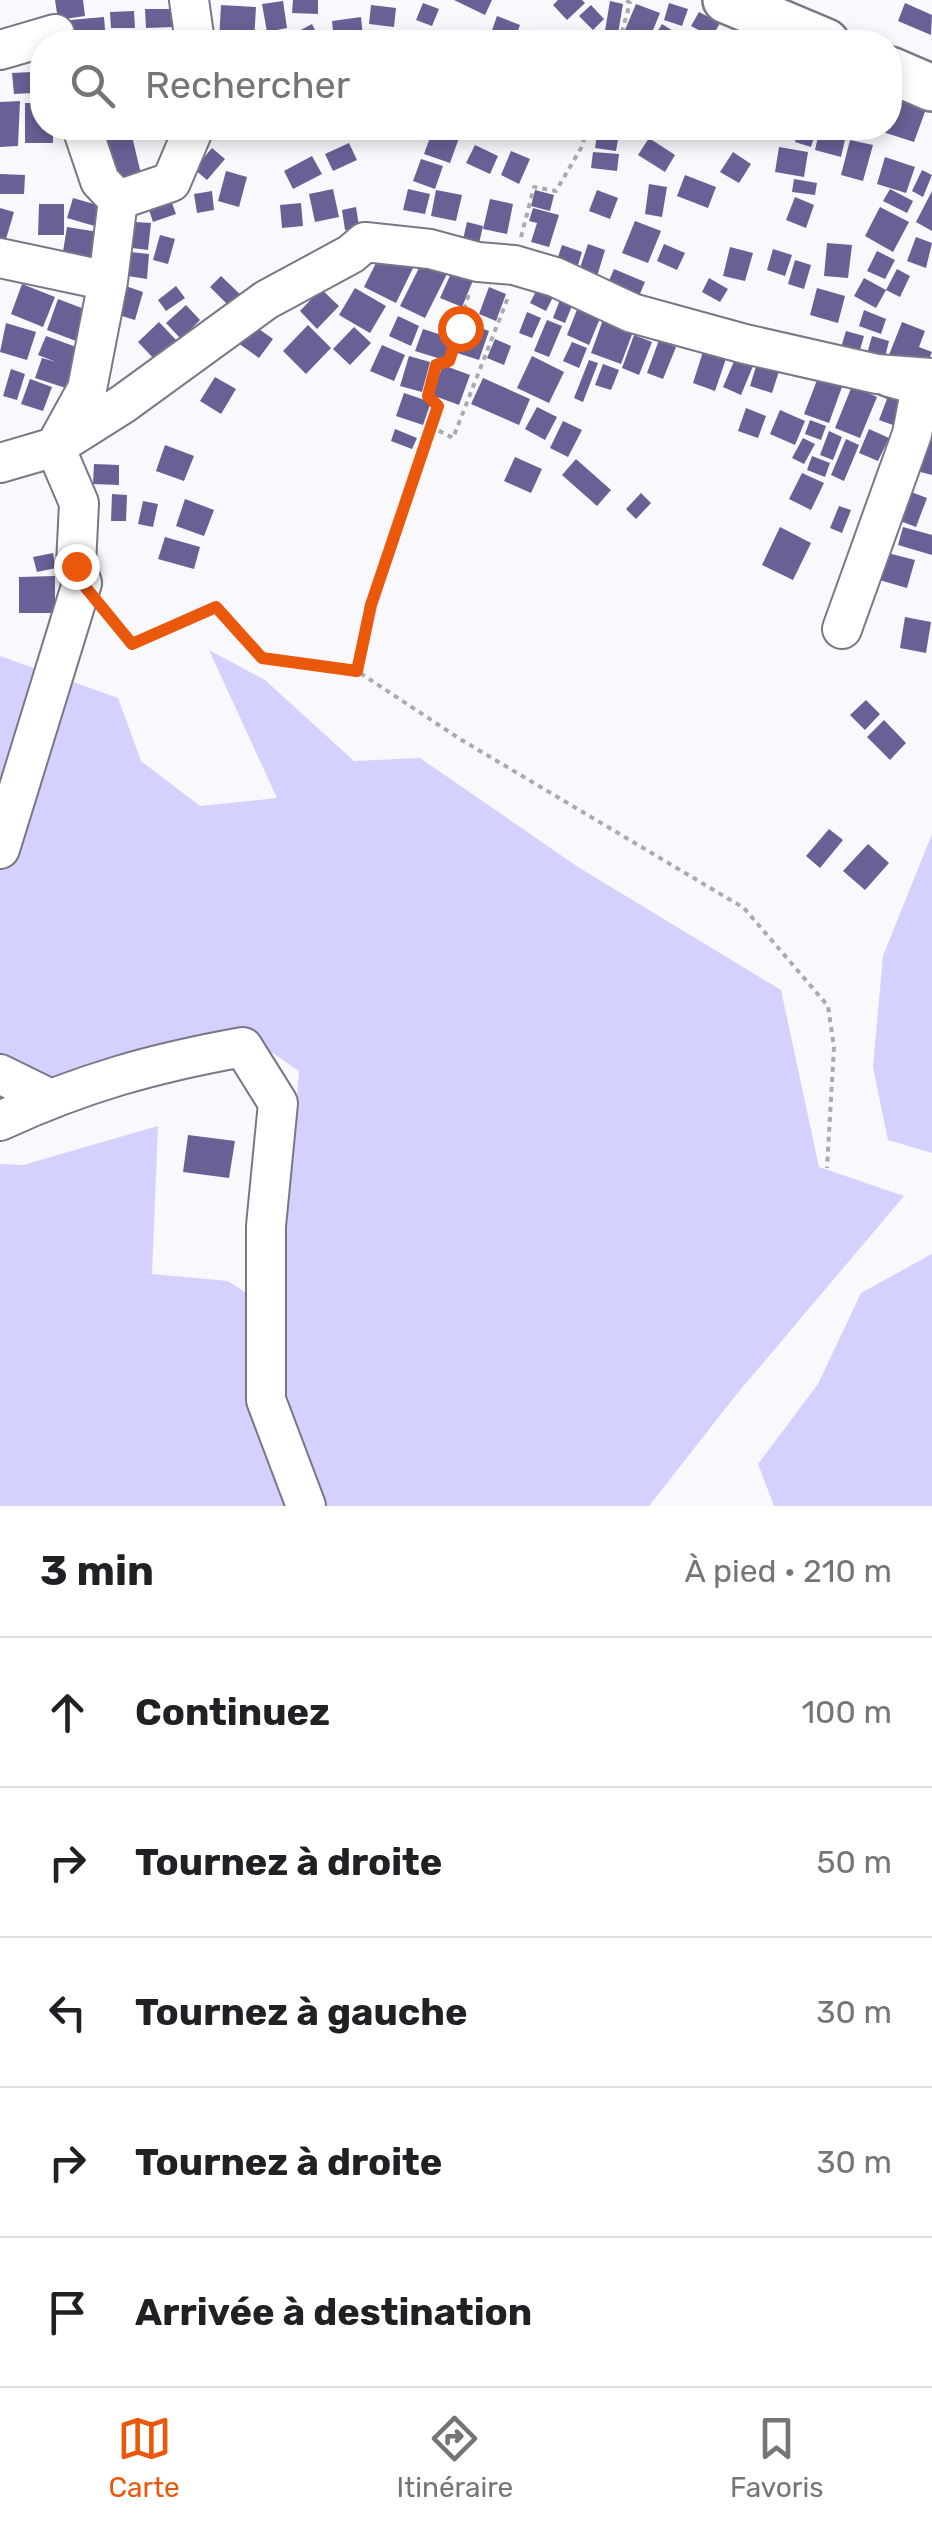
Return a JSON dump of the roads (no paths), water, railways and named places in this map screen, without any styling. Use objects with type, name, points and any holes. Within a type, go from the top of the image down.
[{"type":"main road","points":[[726,0],[797,30]]},
{"type":"main road","points":[[902,75],[932,88]]},
{"type":"street","points":[[189,0],[193,30]]},
{"type":"street","points":[[0,50],[30,37]]},
{"type":"street","points":[[86,140],[100,181],[118,200]]},
{"type":"street","points":[[118,200],[171,182],[189,140]]},
{"type":"street","points":[[55,447],[88,388],[118,200]]},
{"type":"street","points":[[0,463],[55,447],[123,404],[266,300],[351,254],[365,242],[430,249],[555,278],[632,312],[921,386],[912,434],[842,629]]},
{"type":"street","points":[[0,258],[108,280]]},
{"type":"street","points":[[877,374],[932,378]]},
{"type":"street","points":[[0,849],[82,583],[76,566],[78,504],[55,447]]},
{"type":"street","points":[[0,1121],[49,1098],[159,1062],[243,1047],[278,1103],[266,1226],[266,1400],[306,1506]]},
{"type":"street","points":[[0,1074],[49,1098]]}]
